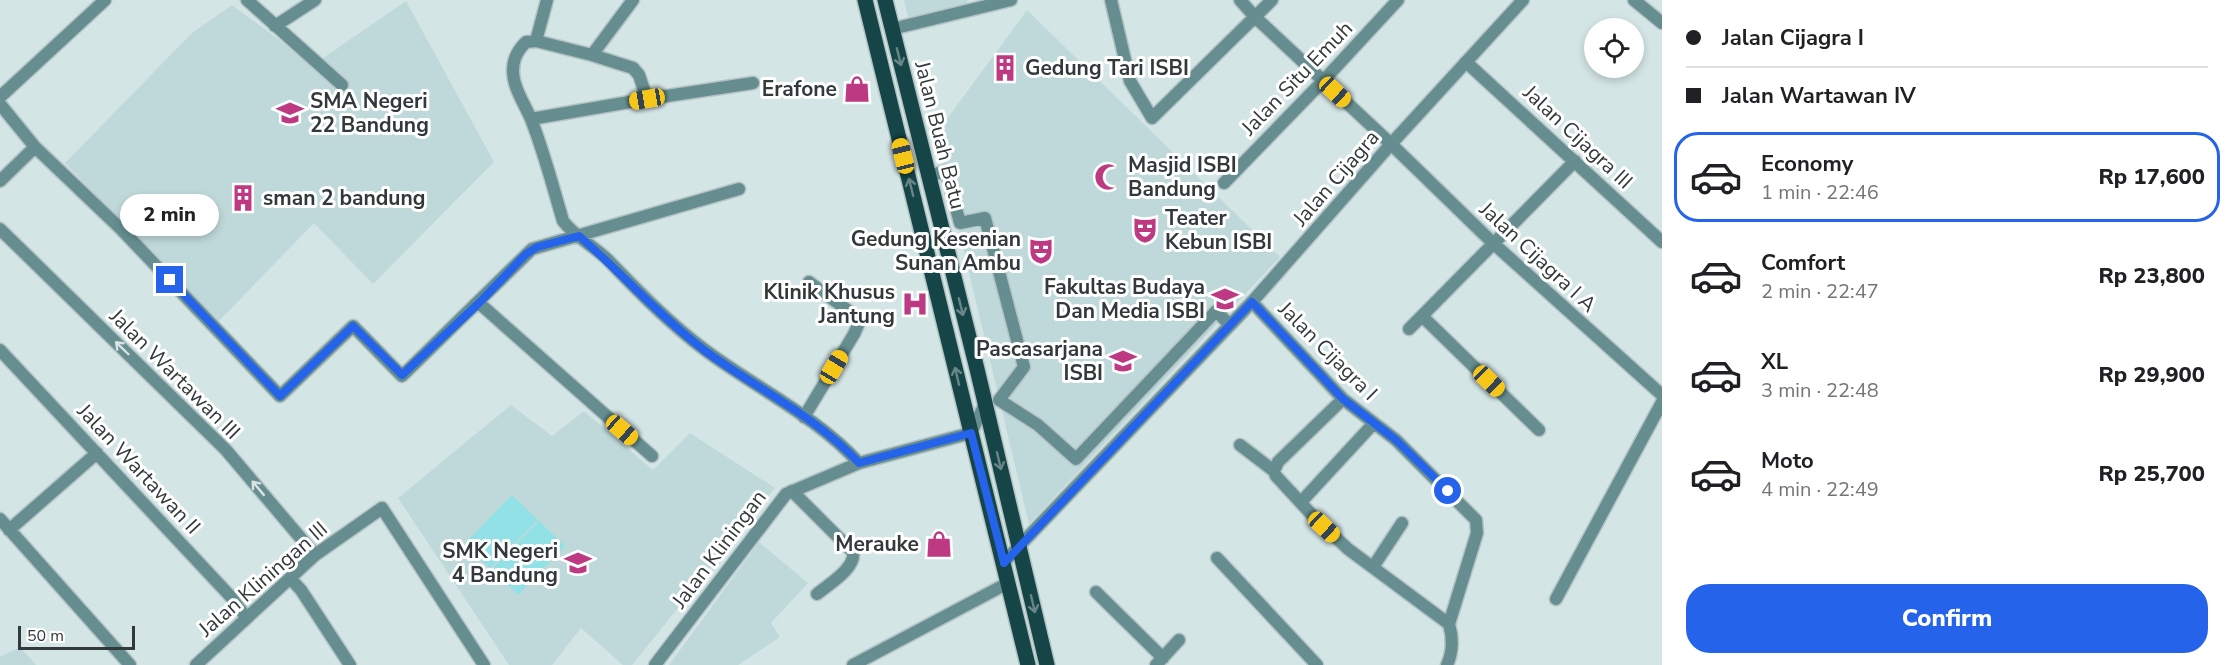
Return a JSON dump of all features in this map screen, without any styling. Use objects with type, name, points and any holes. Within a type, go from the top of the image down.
[{"type":"main road","name":"Jalan Buah Batu","points":[[865,0],[1028,665]]},
{"type":"main road","name":"Jalan Buah Batu","points":[[885,0],[1047,665]]},
{"type":"street","points":[[0,97],[105,0]]},
{"type":"street","points":[[247,0],[342,85]]},
{"type":"street","points":[[275,26],[315,0]]},
{"type":"street","points":[[592,54],[633,0]]},
{"type":"street","points":[[892,29],[1010,0]]},
{"type":"street","points":[[1111,0],[1130,81],[1152,118],[1272,0]]},
{"type":"street","name":"Jalan Cijagra I A","points":[[1240,0],[1494,244],[1662,395]]},
{"type":"street","name":"Jalan Situ Emuh","points":[[1224,183],[1398,0]]},
{"type":"street","name":"Jalan Cijagra","points":[[1004,563],[1252,302],[1391,144],[1523,0]]},
{"type":"street","points":[[1634,0],[1662,22]]},
{"type":"street","points":[[536,41],[545,1]]},
{"type":"street","points":[[647,99],[639,75],[633,68],[592,54],[536,41],[526,42],[514,59],[514,82],[531,119],[563,221],[570,231],[605,258],[656,311],[705,350],[804,417],[848,451],[859,463]]},
{"type":"street","name":"Jalan Cijagra III","points":[[1466,62],[1662,242]]},
{"type":"street","points":[[531,119],[753,83]]},
{"type":"street","points":[[0,104],[35,147],[122,230],[280,396],[353,326],[402,375],[479,303],[523,256],[537,247],[739,189]]},
{"type":"street","points":[[0,181],[35,147]]},
{"type":"street","points":[[1409,329],[1575,161]]},
{"type":"street","points":[[928,176],[946,171],[960,223],[985,218],[1024,367],[999,400],[1038,425],[1076,459],[1216,311],[1230,325]]},
{"type":"street","name":"Jalan Wartawan III","points":[[0,229],[226,450],[315,555]]},
{"type":"street","points":[[804,417],[854,334],[859,321],[857,317],[809,282]]},
{"type":"street","name":"Jalan Cijagra I","points":[[1252,302],[1343,399],[1396,440],[1476,520],[1477,533],[1449,624],[1452,633],[1452,650],[1446,665]]},
{"type":"street","points":[[479,303],[652,456]]},
{"type":"street","points":[[1422,316],[1539,430]]},
{"type":"street","name":"Jalan Wartawan II","points":[[0,350],[231,597],[246,617]]},
{"type":"street","points":[[1274,471],[1278,462],[1343,399]]},
{"type":"street","points":[[1556,599],[1662,402]]},
{"type":"street","points":[[971,433],[985,404]]},
{"type":"street","points":[[1300,502],[1374,423]]},
{"type":"street","name":"Jalan Kliningan","points":[[655,665],[783,496],[859,463],[971,433]]},
{"type":"street","points":[[1239,445],[1274,471],[1300,502],[1348,549],[1449,624]]},
{"type":"street","points":[[9,530],[98,453]]},
{"type":"street","points":[[792,491],[853,552],[854,557],[850,566],[818,594]]},
{"type":"street","name":"Jalan Kliningan III","points":[[195,665],[315,555],[382,508],[484,665]]},
{"type":"street","points":[[0,519],[130,665]]},
{"type":"street","points":[[1372,567],[1402,522]]},
{"type":"street","points":[[1217,558],[1317,665]]},
{"type":"street","points":[[290,578],[350,665]]},
{"type":"street","points":[[858,664],[1008,583]]},
{"type":"street","points":[[1096,592],[1159,661],[1179,640]]},
{"type":"shaded area","points":[[904,0],[967,0],[969,9],[908,17]]},
{"type":"shaded area","name":"SMA Negeri 22 Bandung","points":[[406,1],[494,162],[373,284],[314,223],[217,323],[65,163],[192,33],[232,5],[313,65]]},
{"type":"shaded area","points":[[1027,10],[1280,257],[1029,524],[936,134]]},
{"type":"shaded area","name":"SMK Negeri 4 Bandung","points":[[511,405],[552,436],[584,411],[653,470],[690,433],[775,488],[632,665],[623,665],[581,628],[552,665],[509,665],[398,498]]},
{"type":"shaded area","points":[[512,495],[538,520],[490,568],[465,543]]},
{"type":"shaded area","points":[[539,521],[565,546],[518,595],[492,569]]},
{"type":"shaded area","points":[[759,542],[808,583],[771,623],[780,637],[738,665],[669,665]]},
{"type":"shaded area","points":[[20,647],[36,665],[0,665],[0,657]]},
{"type":"place","name":"Gedung Tari ISBI","points":[[1005,68]]},
{"type":"place","name":"Erafone","points":[[857,89]]},
{"type":"place","name":"SMA Negeri 22 Bandung","points":[[290,113]]},
{"type":"place","name":"Masjid ISBI Bandung","points":[[1108,177]]},
{"type":"place","name":"sman 2 bandung","points":[[243,198]]},
{"type":"place","name":"Teater Kebun ISBI","points":[[1145,230]]},
{"type":"place","name":"Gedung Kesenian Sunan Ambu","points":[[1041,251]]},
{"type":"place","name":"Fakultas Budaya Dan Media ISBI","points":[[1225,299]]},
{"type":"place","name":"Klinik Khusus Jantung","points":[[915,304]]},
{"type":"place","name":"Pascasarjana ISBI","points":[[1123,361]]},
{"type":"place","name":"Merauke","points":[[939,544]]},
{"type":"place","name":"SMK Negeri 4 Bandung","points":[[578,563]]},
{"type":"route","points":[[170,280],[280,396],[353,326],[402,375],[479,303],[526,254],[537,247],[579,236],[605,258],[656,311],[705,350],[804,417],[848,451],[859,463],[971,433],[1004,563],[1252,302],[1343,399],[1396,440],[1448,491]]}]
